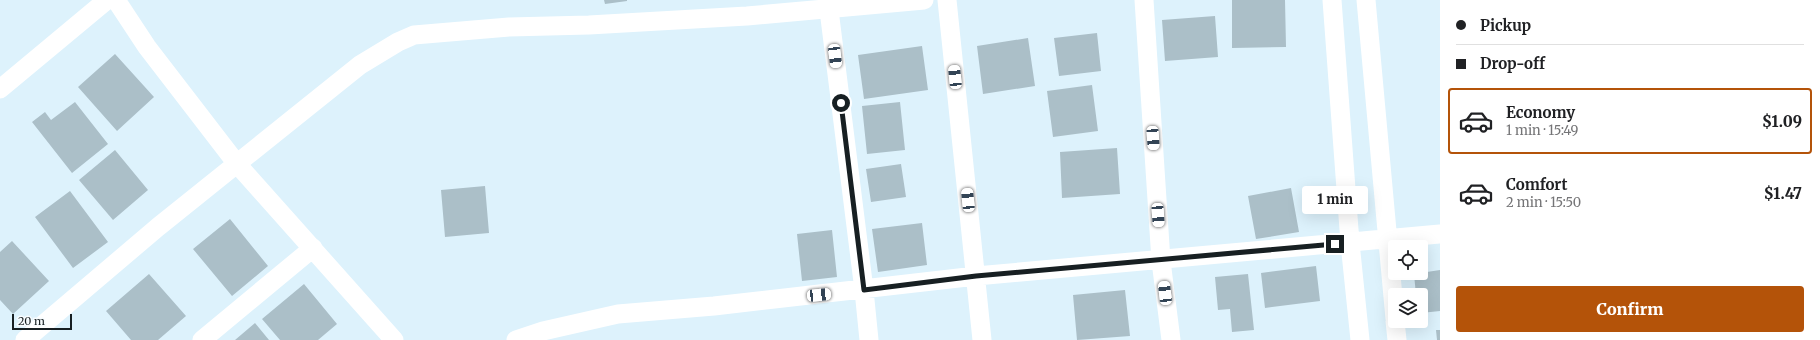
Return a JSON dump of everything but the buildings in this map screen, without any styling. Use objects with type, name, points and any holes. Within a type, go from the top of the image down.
[{"type":"street","points":[[0,89],[107,0]]},
{"type":"street","points":[[116,0],[147,47],[237,164],[394,340]]},
{"type":"street","points":[[25,340],[158,227],[360,65],[398,42],[414,35],[509,27],[597,25],[829,10],[861,3],[924,0]]},
{"type":"street","points":[[947,0],[982,340]]},
{"type":"street","points":[[1144,0],[1161,261],[1171,340]]},
{"type":"street","points":[[1332,0],[1350,243],[1360,340]]},
{"type":"street","points":[[1366,0],[1393,288]]},
{"type":"street","points":[[829,10],[869,340]]},
{"type":"street","points":[[516,340],[543,331],[618,314],[864,290],[976,276],[1161,261],[1440,234]]},
{"type":"street","points":[[202,340],[313,248]]},
{"type":"street","points":[[1396,328],[1397,340]]},
{"type":"route","points":[[841,103],[864,290],[976,276],[1161,261],[1335,244]]}]
